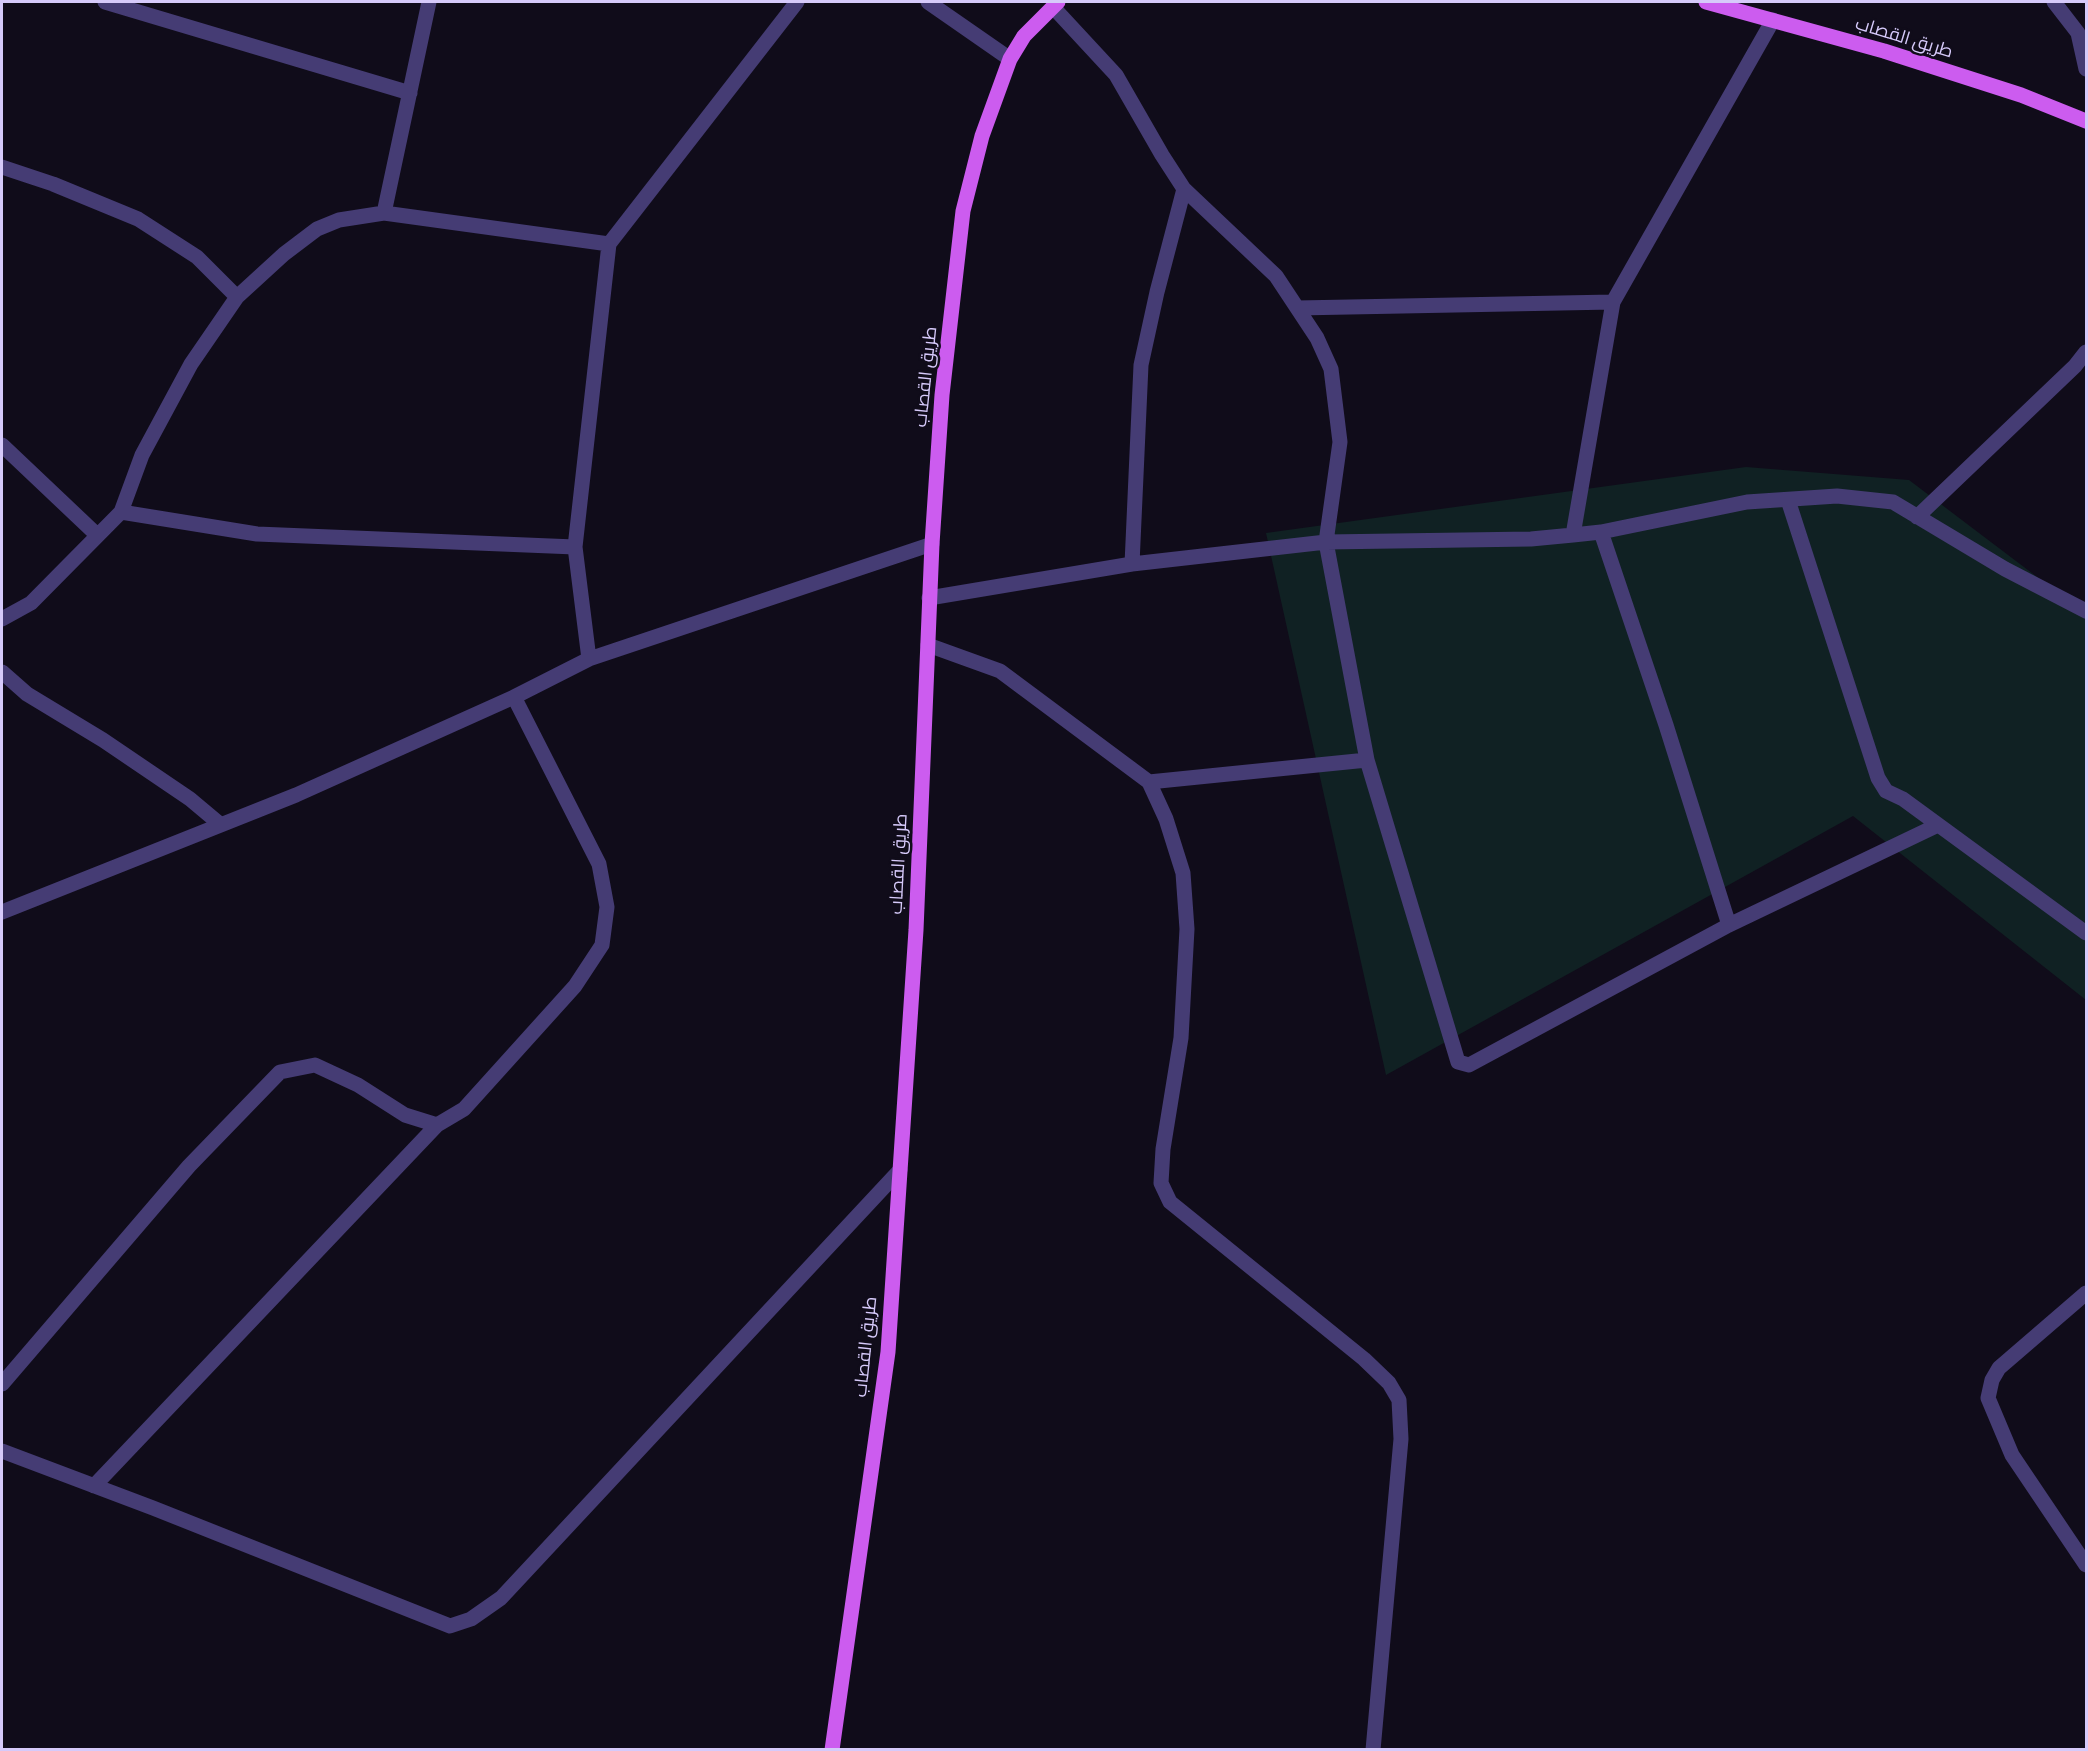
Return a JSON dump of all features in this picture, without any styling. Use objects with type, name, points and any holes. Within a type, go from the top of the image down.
[{"type":"main road","name":"طريق القصاب","points":[[1706,2],[1884,51],[2010,91],[2086,121]]},
{"type":"main road","name":"طريق القصاب","points":[[832,1749],[888,1352],[916,930],[932,544],[942,395],[963,212],[982,136],[1010,59],[1024,36],[1055,4]]},
{"type":"street","points":[[105,2],[410,93]]},
{"type":"street","points":[[384,213],[429,2]]},
{"type":"street","points":[[589,659],[575,547],[609,244],[797,2]]},
{"type":"street","points":[[928,2],[1010,59]]},
{"type":"street","points":[[2054,2],[2078,33],[2086,69]]},
{"type":"street","points":[[1055,4],[1116,75],[1184,189],[1276,276],[1317,338],[1331,369],[1340,442],[1326,542],[1366,760],[1458,1062],[1462,1065],[1469,1065],[1730,925],[1938,825]]},
{"type":"street","points":[[1573,535],[1613,302],[1773,20]]},
{"type":"street","points":[[2,167],[53,184],[138,219],[197,257],[237,297]]},
{"type":"street","points":[[1132,564],[1142,365],[1157,292],[1184,189]]},
{"type":"street","points":[[2,619],[31,603],[121,512],[142,455],[174,394],[191,364],[237,297],[284,254],[317,229],[339,220],[384,213],[609,244]]},
{"type":"street","points":[[1297,308],[1613,302]]},
{"type":"street","points":[[1917,517],[2075,366],[2086,352]]},
{"type":"street","points":[[2,445],[97,535]]},
{"type":"street","points":[[929,598],[1132,564],[1326,542],[1531,539],[1601,532],[1747,502],[1837,496],[1893,502],[2005,569],[2086,611]]},
{"type":"street","points":[[1788,500],[1878,778],[1886,791],[1903,799],[2086,933]]},
{"type":"street","points":[[121,512],[257,534],[575,547]]},
{"type":"street","points":[[1601,532],[1730,925]]},
{"type":"street","points":[[2,912],[296,795],[514,697],[589,659],[932,544]]},
{"type":"street","points":[[928,645],[1000,671],[1149,782],[1166,819],[1183,873],[1187,928],[1181,1038],[1163,1149],[1161,1182],[1170,1202],[1364,1359],[1389,1383],[1399,1400],[1401,1439],[1373,1749]]},
{"type":"street","points":[[2,672],[27,694],[103,740],[190,799],[221,825]]},
{"type":"street","points":[[94,1486],[438,1125],[464,1109],[575,986],[602,945],[608,907],[600,864],[514,697]]},
{"type":"street","points":[[1149,782],[1366,760]]},
{"type":"street","points":[[2,1384],[189,1166],[280,1072],[315,1065],[358,1085],[405,1114],[438,1125]]},
{"type":"street","points":[[2,1451],[450,1626],[471,1619],[501,1598],[900,1170]]},
{"type":"street","points":[[2086,1293],[1999,1368],[1992,1380],[1988,1398],[2012,1455],[2086,1565]]},
{"type":"shaded area","points":[[1746,467],[1909,480],[2086,614],[2086,1000],[1853,816],[1386,1075],[1266,533]]}]
